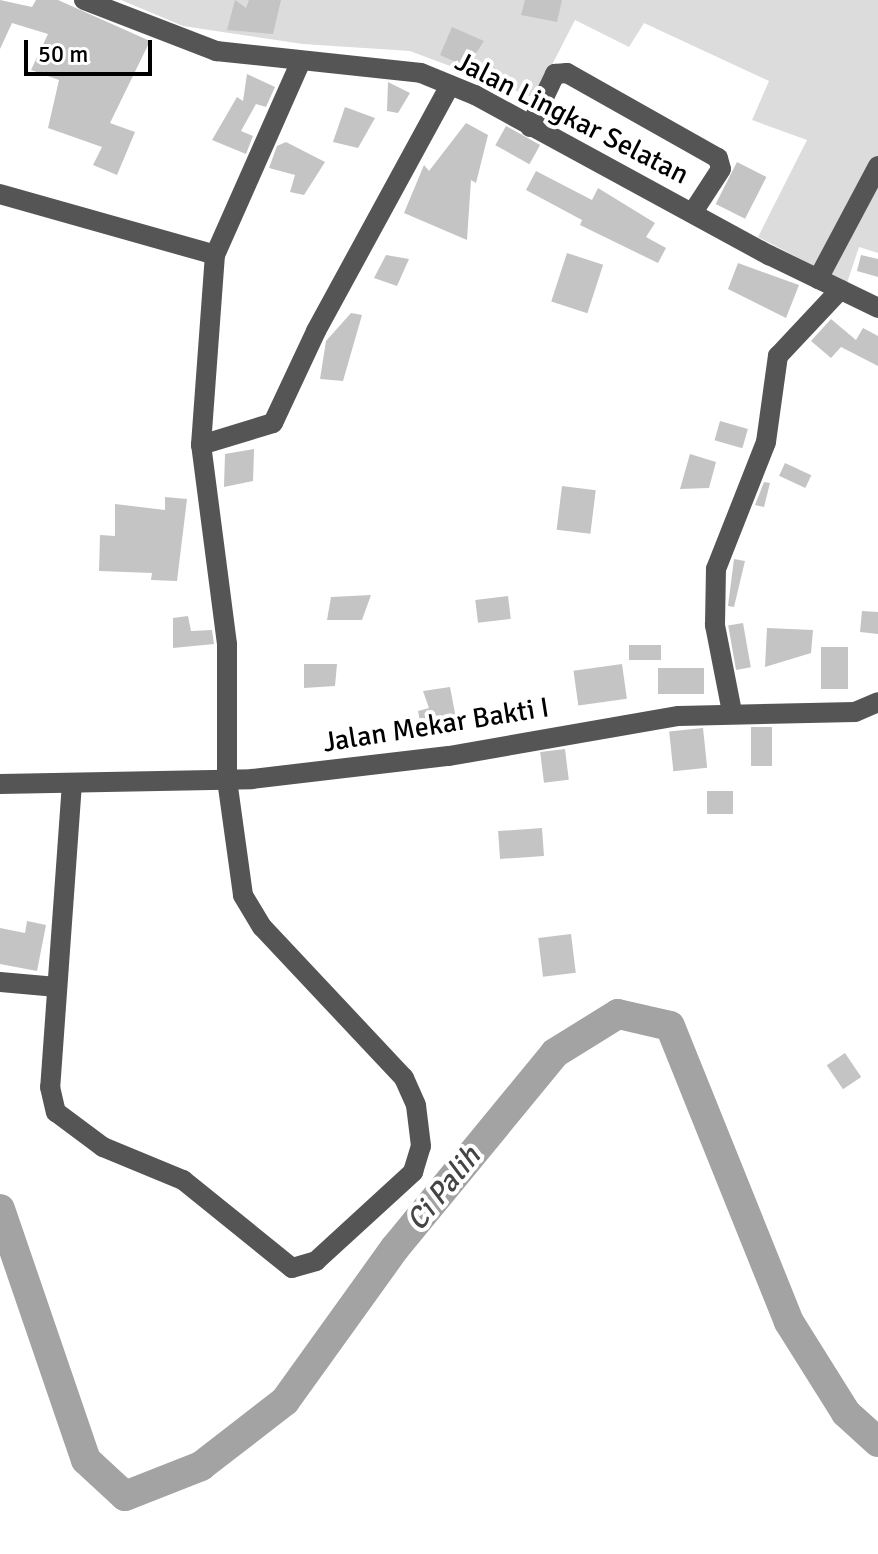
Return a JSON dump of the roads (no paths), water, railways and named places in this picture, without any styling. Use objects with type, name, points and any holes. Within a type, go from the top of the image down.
[{"type":"street","name":"Jalan Lingkar Selatan","points":[[84,0],[216,51],[300,63],[382,66],[450,85],[878,308]]},
{"type":"street","points":[[72,783],[50,1087],[64,1121],[103,1147],[183,1180],[292,1268],[316,1261],[413,1172],[421,1146],[416,1105],[404,1078],[262,927],[243,895],[227,779],[227,644],[201,445],[215,255],[300,63]]},
{"type":"street","points":[[530,127],[555,74],[567,73],[718,158],[721,169],[693,212]]},
{"type":"street","points":[[201,445],[273,423],[316,331],[450,85]]},
{"type":"street","points":[[818,279],[878,166]]},
{"type":"street","points":[[0,194],[215,255]]},
{"type":"street","points":[[732,712],[713,612],[716,569],[766,442],[778,356],[840,290]]},
{"type":"street","name":"Jalan Mekar Bakti I","points":[[0,784],[227,779],[449,756],[679,716],[732,712],[855,712],[878,702]]},
{"type":"street","points":[[0,982],[57,987]]},
{"type":"waterway","name":"Ci Palih","points":[[0,1209],[86,1460],[125,1496],[201,1466],[285,1401],[395,1248],[555,1053],[618,1014],[670,1026],[789,1322],[846,1413],[878,1442]]}]
